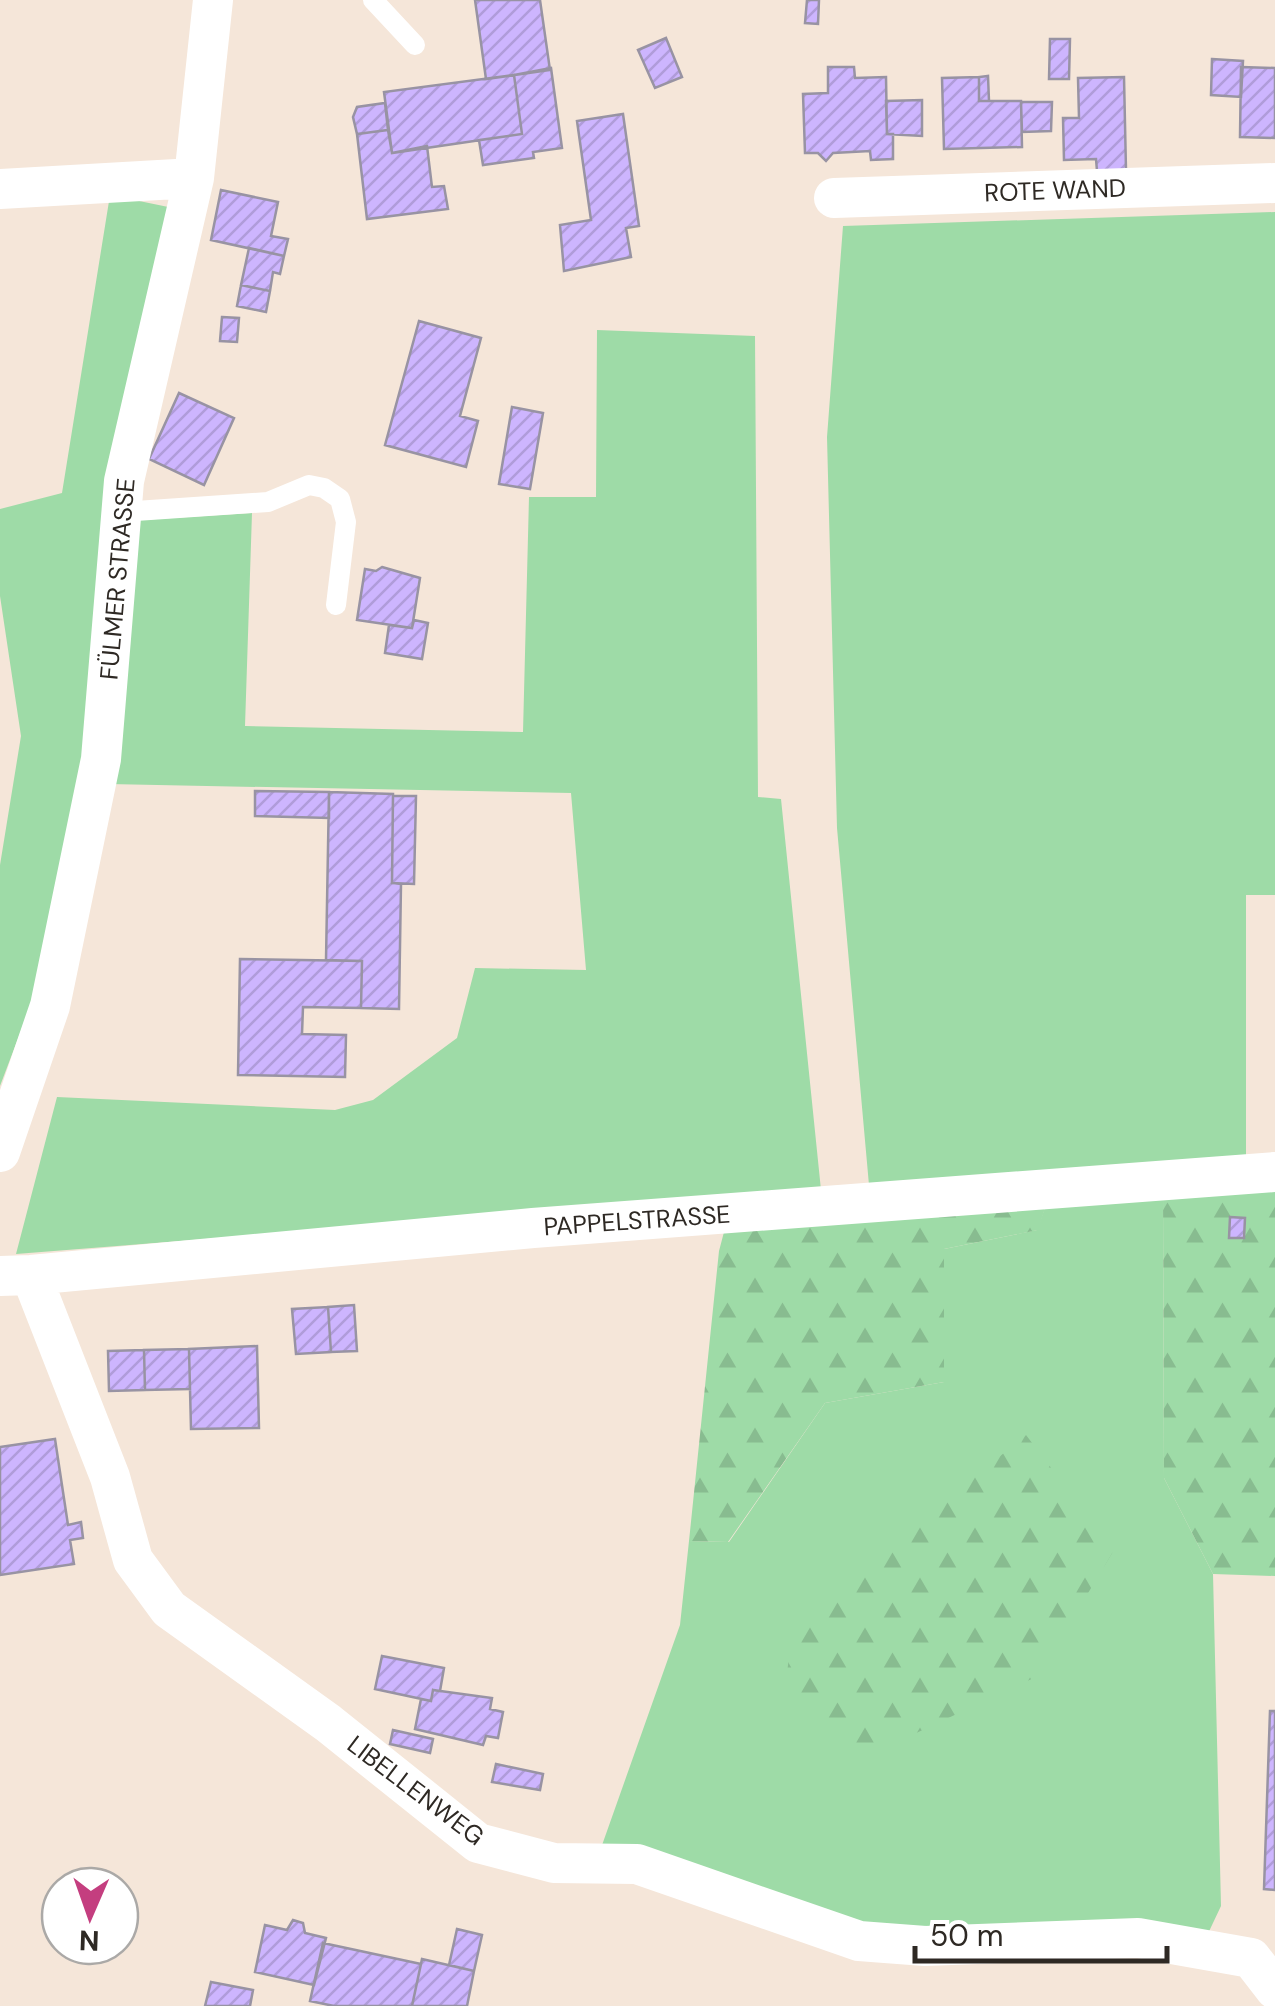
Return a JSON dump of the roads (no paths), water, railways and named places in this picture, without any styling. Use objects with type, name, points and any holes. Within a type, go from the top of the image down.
[{"type":"street","name":"FÜLMER STRASSE","points":[[0,1152],[50,1006],[101,759],[124,481],[194,178],[213,0]]},
{"type":"street","points":[[0,190],[194,178]]},
{"type":"street","name":"ROTE WAND","points":[[834,198],[1275,183]]},
{"type":"street","name":"PAPPELSTRASSE","points":[[16,1276],[533,1228],[1275,1172]]},
{"type":"street","name":"LIBELLENWEG","points":[[16,1276],[110,1476],[132,1560],[169,1609],[328,1722],[478,1843],[554,1863],[637,1864],[858,1941],[925,1946],[1138,1938],[1250,1958],[1275,1989]]},
{"type":"lane","points":[[373,0],[415,45]]},
{"type":"lane","points":[[122,512],[268,502],[309,485],[324,488],[340,499],[346,522],[336,605]]}]
